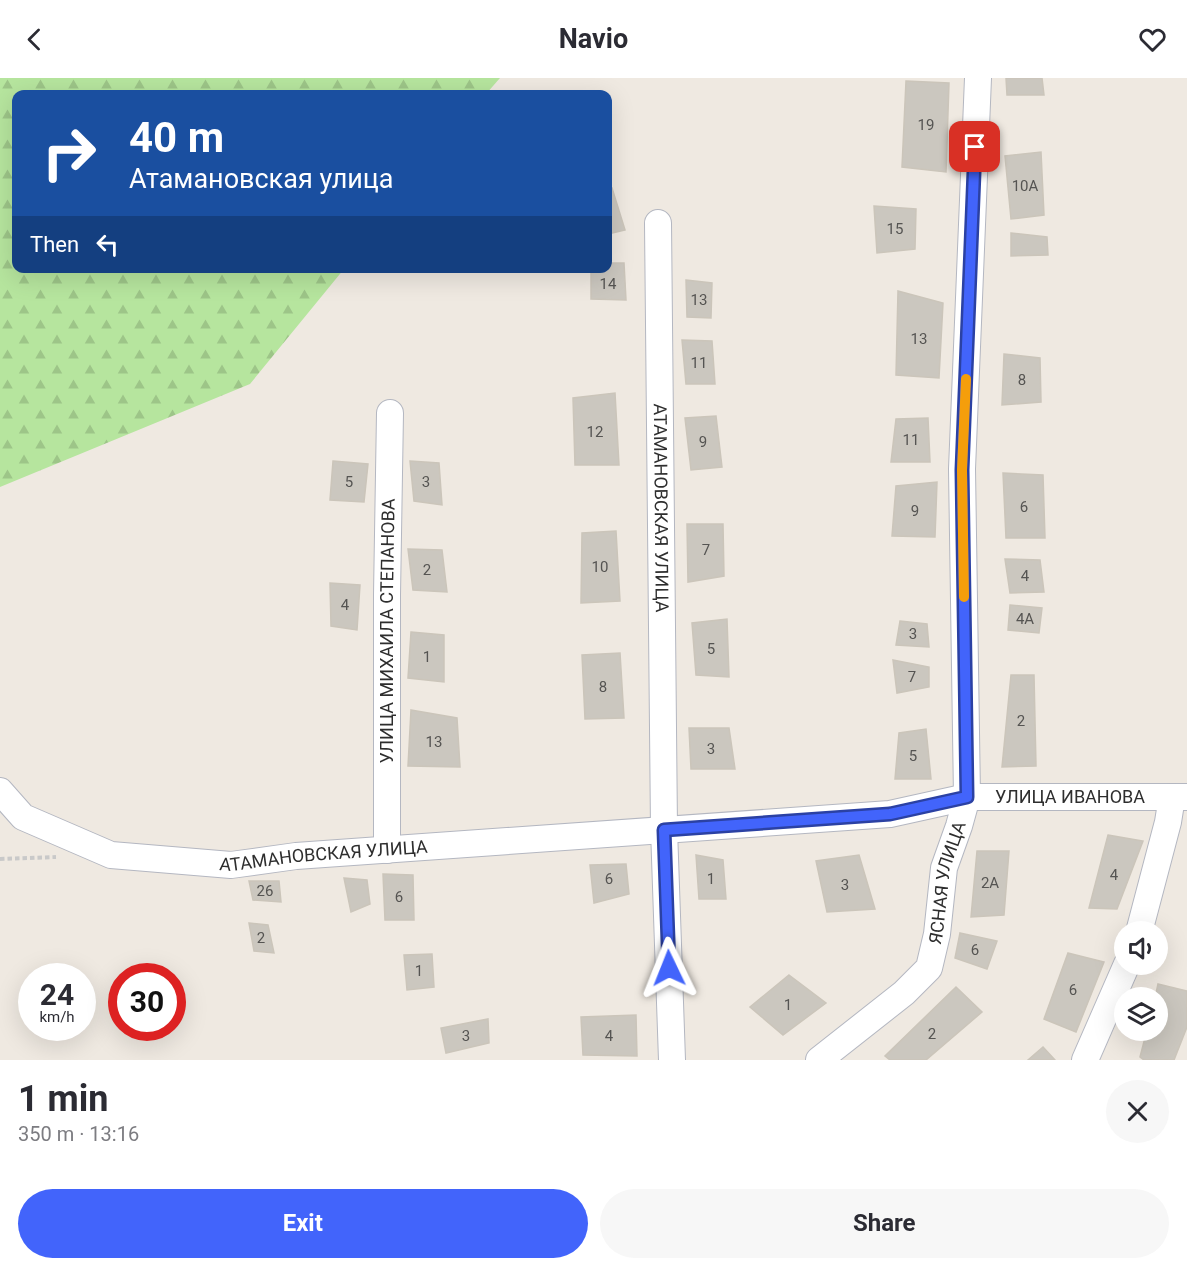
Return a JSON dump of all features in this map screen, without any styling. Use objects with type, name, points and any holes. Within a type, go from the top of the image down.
[{"type":"street","name":"ЯСНАЯ УЛИЦА","points":[[819,1060],[904,993],[929,968],[938,934],[944,868],[967,797],[962,470],[978,78]]},
{"type":"street","name":"АТАМАНОВСКАЯ УЛИЦА","points":[[658,224],[664,830],[672,1060]]},
{"type":"street","name":"УЛИЦА МИХАИЛА СТЕПАНОВА","points":[[387,850],[390,413]]},
{"type":"street","name":"АТАМАНОВСКАЯ УЛИЦА","points":[[0,792],[23,816],[111,855],[231,865],[297,856],[890,814],[967,797]]},
{"type":"street","name":"УЛИЦА ИВАНОВА","points":[[967,797],[1180,797],[1168,822],[1141,921]]},
{"type":"street","points":[[1085,1060],[1122,975]]},
{"type":"green space","points":[[0,78],[500,78],[490,90],[12,90],[12,273],[341,273],[250,384],[0,487]]},
{"type":"building","points":[[1006,78],[1042,78],[1044,95],[1007,95]]},
{"type":"building","points":[[906,81],[949,83],[946,172],[902,167]]},
{"type":"building","points":[[1041,152],[1044,215],[1011,219],[1005,156]]},
{"type":"building","points":[[612,188],[625,230],[612,233]]},
{"type":"building","points":[[874,206],[916,209],[915,249],[877,253]]},
{"type":"building","points":[[1011,233],[1047,237],[1048,255],[1011,256]]},
{"type":"building","points":[[612,263],[624,263],[626,300],[591,299],[591,273],[612,273]]},
{"type":"building","points":[[686,280],[712,283],[711,318],[687,317]]},
{"type":"building","points":[[898,291],[943,303],[939,378],[896,375]]},
{"type":"building","points":[[682,340],[712,341],[715,384],[686,384]]},
{"type":"building","points":[[1004,354],[1040,358],[1041,402],[1002,405]]},
{"type":"building","points":[[615,393],[619,465],[575,465],[573,398]]},
{"type":"building","points":[[716,416],[722,467],[691,470],[685,418]]},
{"type":"building","points":[[928,418],[930,462],[891,462],[896,419]]},
{"type":"building","points":[[333,461],[368,464],[364,502],[330,500]]},
{"type":"building","points":[[410,461],[439,463],[442,505],[414,501]]},
{"type":"building","points":[[1003,473],[1043,475],[1045,538],[1006,538]]},
{"type":"building","points":[[937,482],[935,537],[892,536],[896,486]]},
{"type":"building","points":[[687,524],[723,524],[724,576],[688,582]]},
{"type":"building","points":[[616,531],[620,601],[581,603],[582,533]]},
{"type":"building","points":[[408,549],[442,550],[447,592],[413,590]]},
{"type":"building","points":[[1005,559],[1040,560],[1044,592],[1010,593]]},
{"type":"building","points":[[330,583],[360,585],[357,630],[331,626]]},
{"type":"building","points":[[1010,605],[1042,608],[1039,633],[1008,630]]},
{"type":"building","points":[[727,619],[729,677],[696,675],[692,623]]},
{"type":"building","points":[[900,621],[927,624],[929,647],[896,645]]},
{"type":"building","points":[[411,632],[444,635],[444,682],[408,678]]},
{"type":"building","points":[[620,653],[624,718],[585,719],[582,655]]},
{"type":"building","points":[[893,660],[929,667],[929,687],[897,693]]},
{"type":"building","points":[[1011,675],[1034,675],[1036,766],[1002,767]]},
{"type":"building","points":[[411,710],[457,718],[460,767],[408,766]]},
{"type":"building","points":[[689,728],[729,728],[735,769],[691,769]]},
{"type":"building","points":[[926,729],[931,779],[895,779],[899,733]]},
{"type":"building","points":[[1108,835],[1143,841],[1117,909],[1089,908]]},
{"type":"building","points":[[977,851],[1009,851],[1004,915],[971,917]]},
{"type":"building","points":[[696,855],[723,860],[726,899],[699,899]]},
{"type":"building","points":[[859,855],[875,909],[827,912],[816,861]]},
{"type":"building","points":[[626,864],[629,894],[594,903],[590,865]]},
{"type":"building","points":[[383,874],[413,875],[414,920],[385,920]]},
{"type":"building","points":[[344,878],[367,880],[370,904],[351,912]]},
{"type":"building","points":[[249,881],[279,881],[281,902],[253,900]]},
{"type":"building","points":[[249,923],[268,925],[274,953],[254,951]]},
{"type":"building","points":[[960,933],[997,941],[987,969],[955,958]]},
{"type":"building","points":[[1068,953],[1104,962],[1076,1032],[1044,1019]]},
{"type":"building","points":[[432,954],[434,987],[407,990],[404,955]]},
{"type":"building","points":[[789,975],[826,1003],[783,1035],[750,1007]]},
{"type":"building","points":[[1158,984],[1187,991],[1187,1027],[1174,1060],[1144,1060],[1140,1057],[1144,1041],[1168,1041],[1168,987],[1157,987]]},
{"type":"building","points":[[956,987],[982,1012],[926,1060],[890,1060],[885,1056]]},
{"type":"building","points":[[636,1015],[637,1056],[583,1055],[581,1017]]},
{"type":"building","points":[[488,1019],[489,1043],[446,1053],[441,1028]]},
{"type":"building","points":[[1043,1047],[1055,1060],[1028,1060]]},
{"type":"slow traffic","points":[[964,597],[962,470],[966,379]]},
{"type":"route","points":[[669,968],[664,830],[890,814],[967,797],[962,470],[975,147]]}]
